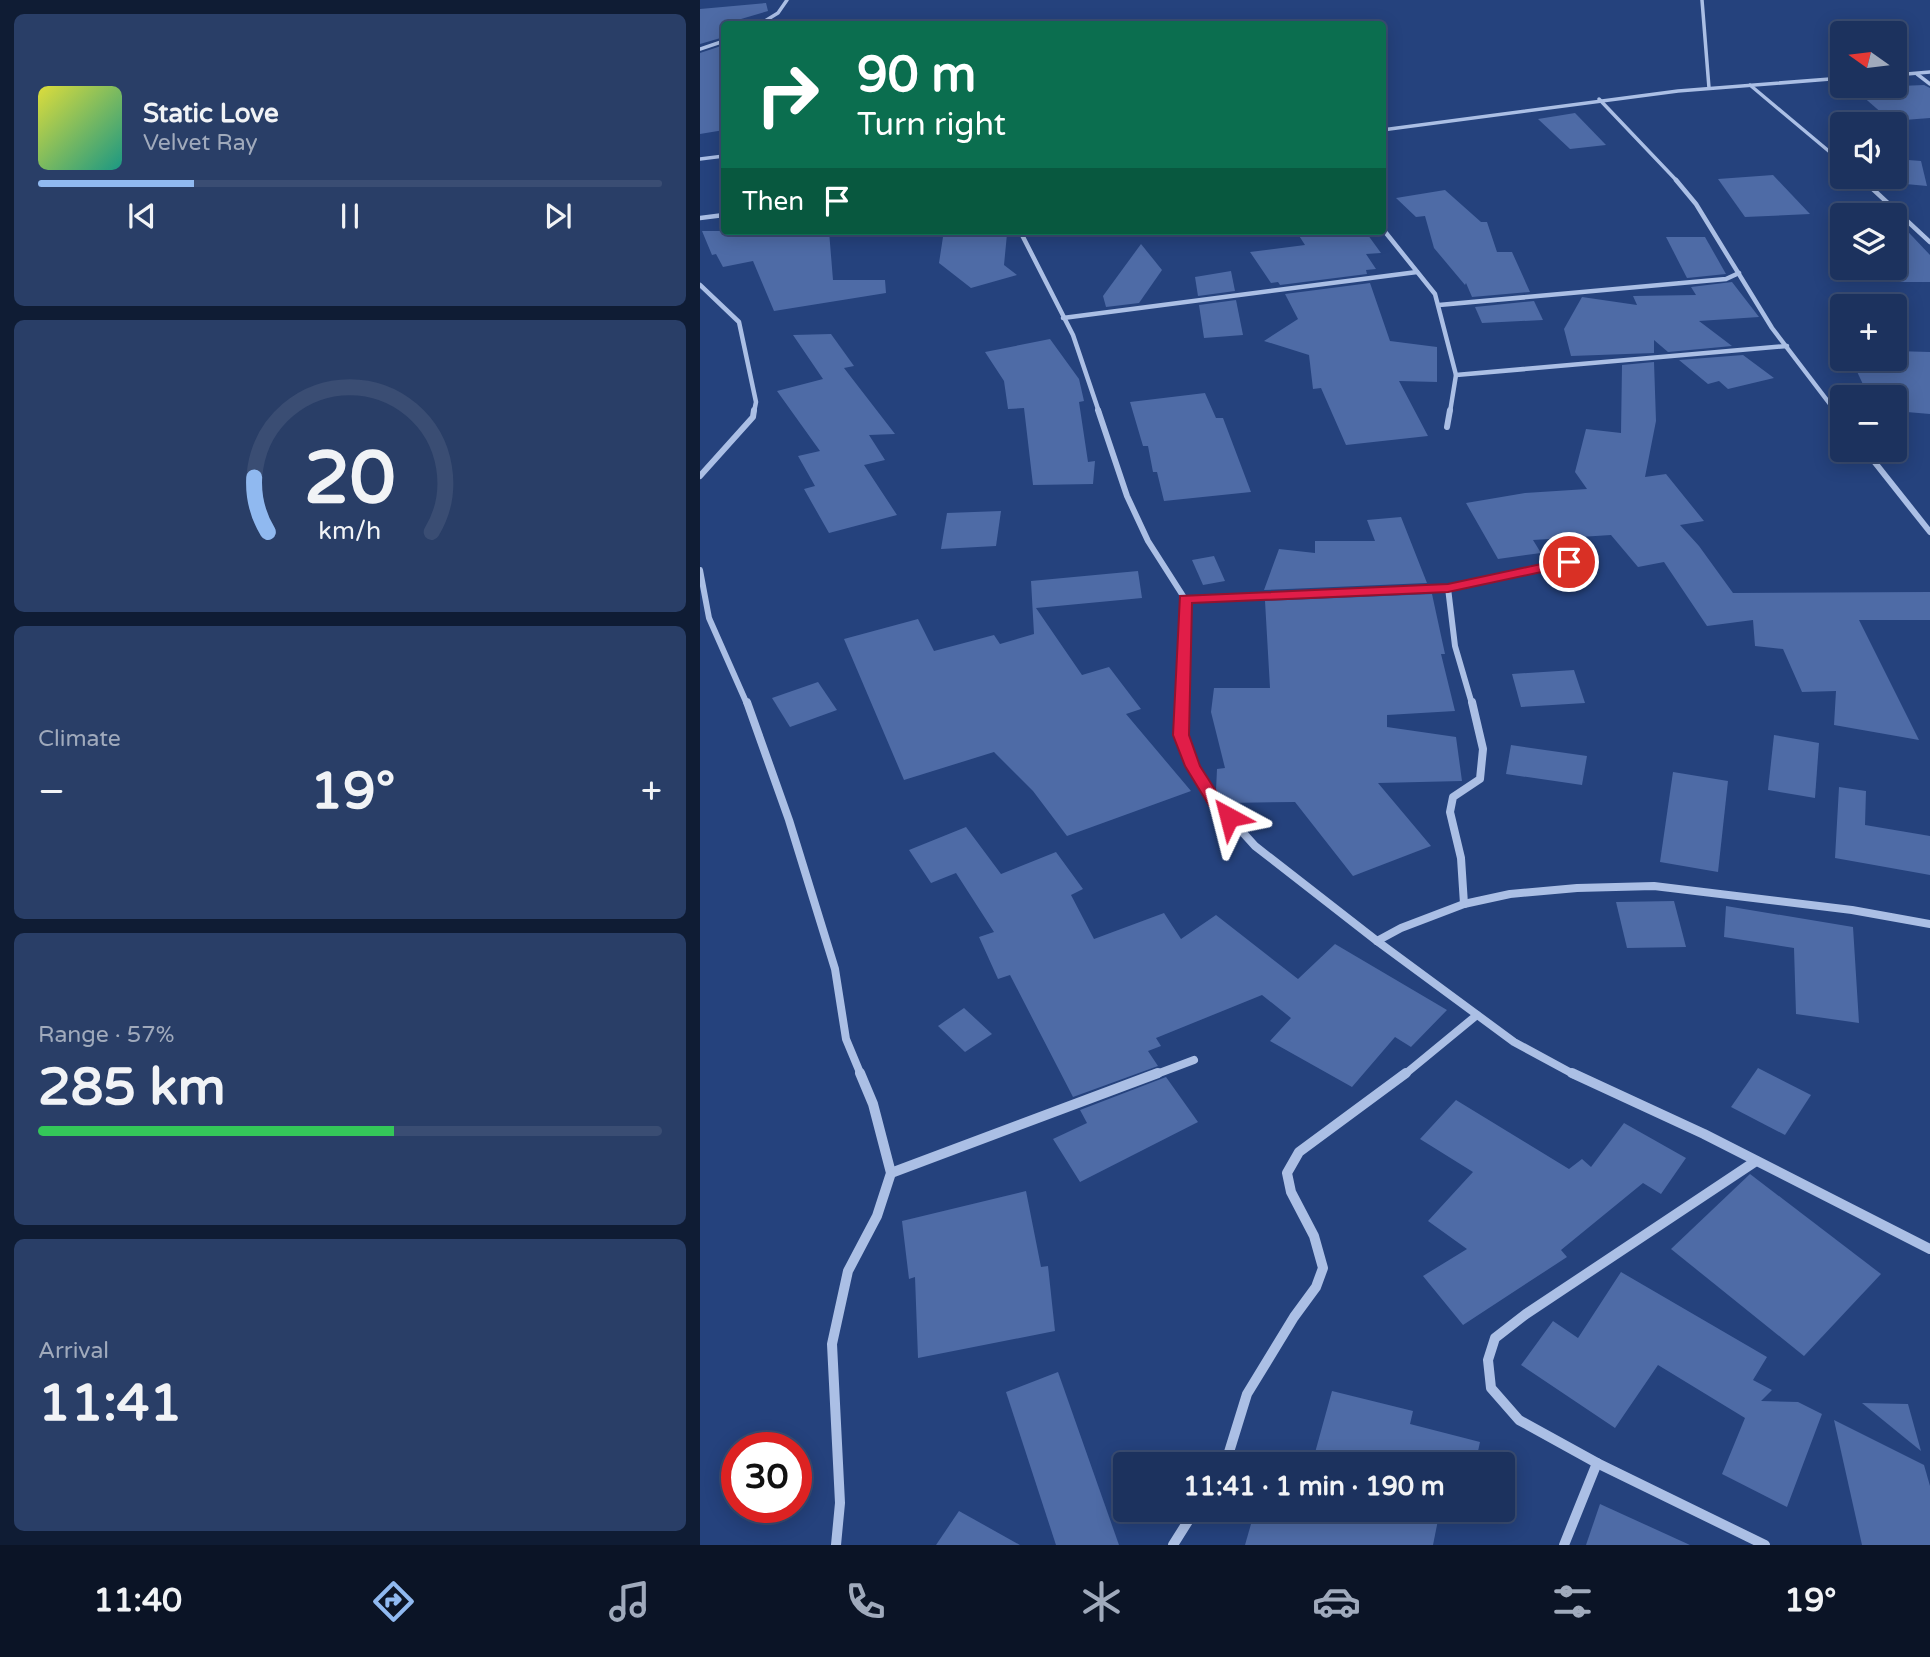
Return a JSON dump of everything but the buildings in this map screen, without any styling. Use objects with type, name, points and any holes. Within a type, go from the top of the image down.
[{"type":"street","points":[[765,21],[778,13],[787,0]]},
{"type":"street","points":[[1702,0],[1709,88]]},
{"type":"street","points":[[700,48],[721,42]]},
{"type":"street","points":[[1908,74],[1930,72]]},
{"type":"street","points":[[1917,74],[1930,84]]},
{"type":"street","points":[[1386,129],[1599,99],[1830,79]]},
{"type":"street","points":[[1749,84],[1830,152]]},
{"type":"street","points":[[1599,99],[1667,169],[1696,204],[1772,328],[1830,404]]},
{"type":"street","points":[[700,159],[721,156]]},
{"type":"street","points":[[1872,189],[1930,242]]},
{"type":"street","points":[[700,218],[721,215]]},
{"type":"street","points":[[1386,233],[1435,294],[1439,305],[1456,375],[1447,427]]},
{"type":"street","points":[[1022,235],[1073,335],[1127,496],[1147,541],[1185,599],[1181,735],[1192,766],[1216,803],[1255,846],[1377,941],[1514,1042],[1581,1079],[1704,1134],[1930,1249]]},
{"type":"street","points":[[1063,318],[1417,272]]},
{"type":"street","points":[[1439,305],[1726,278],[1739,273]]},
{"type":"street","points":[[700,285],[739,321],[756,402],[753,417],[700,475]]},
{"type":"street","points":[[1456,375],[1787,346]]},
{"type":"street","points":[[1875,462],[1930,532]]},
{"type":"street","points":[[1185,599],[1448,588],[1587,558]]},
{"type":"street","points":[[700,570],[705,618],[747,703],[789,820],[835,969],[846,1039],[873,1104],[891,1173],[877,1216],[848,1271],[832,1344],[840,1503],[835,1545]]},
{"type":"street","points":[[1448,588],[1455,646],[1483,748],[1480,779],[1453,797],[1450,812],[1461,858],[1464,904]]},
{"type":"street","points":[[1377,941],[1401,928],[1464,904],[1510,894],[1654,886],[1852,909],[1930,923]]},
{"type":"street","points":[[1229,1452],[1247,1394],[1294,1317],[1316,1287],[1323,1269],[1314,1236],[1292,1192],[1287,1173],[1299,1152],[1385,1091],[1477,1015]]},
{"type":"street","points":[[891,1173],[1194,1060]]},
{"type":"street","points":[[1756,1161],[1495,1338],[1488,1360],[1491,1388],[1518,1420],[1597,1463],[1765,1545]]},
{"type":"street","points":[[1563,1545],[1597,1463]]},
{"type":"street","points":[[1173,1545],[1187,1522]]},
{"type":"route","points":[[1229,817],[1216,803],[1192,766],[1181,735],[1185,599],[1448,588],[1569,562]]}]
